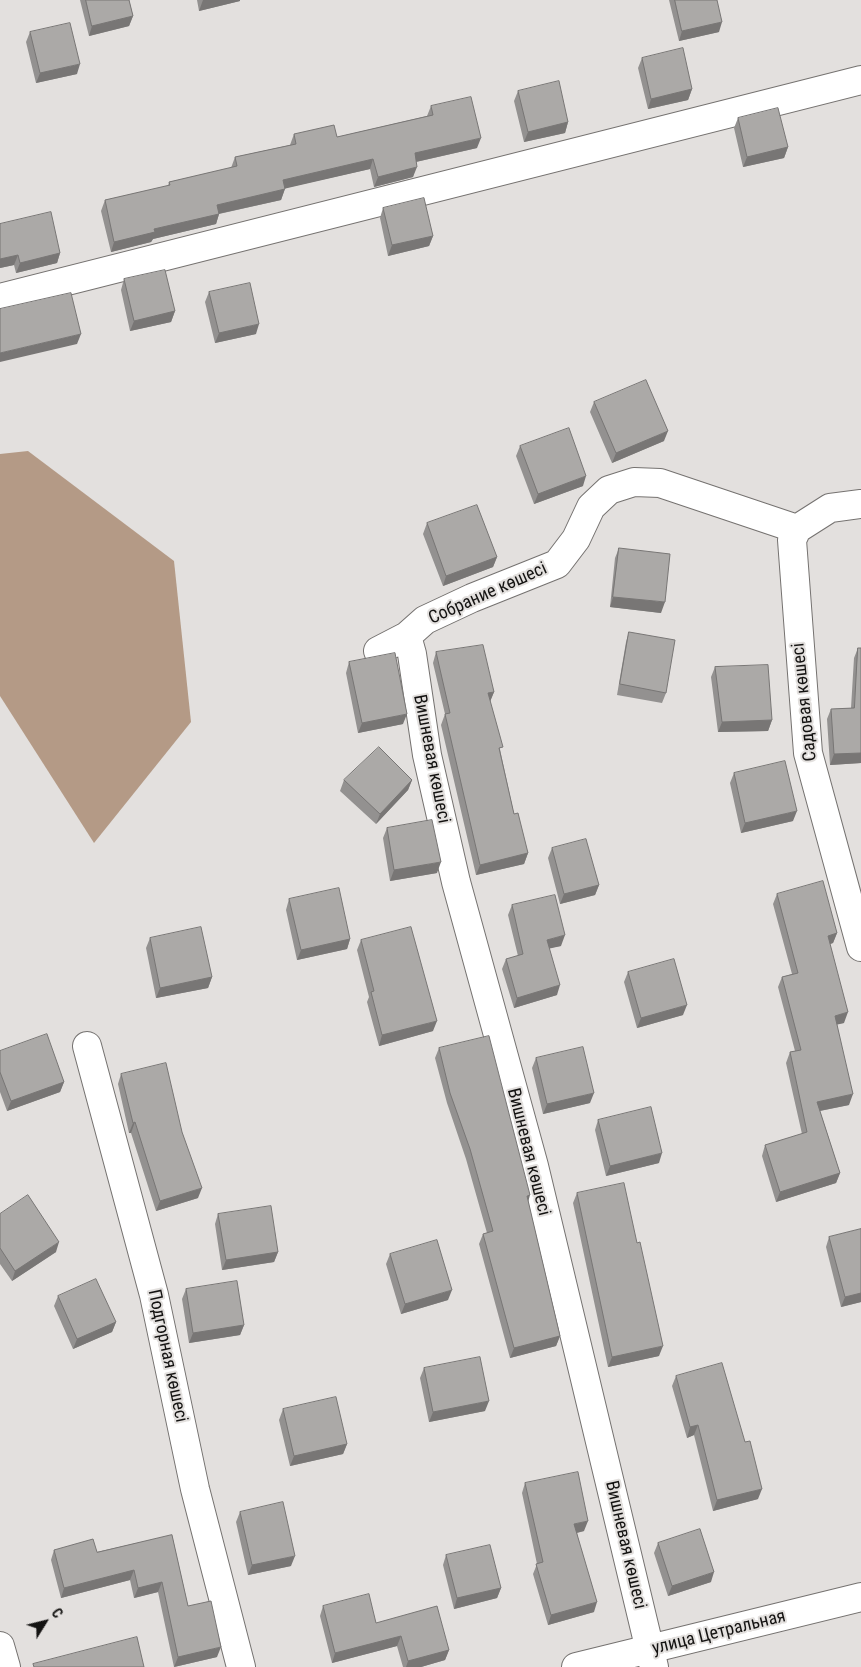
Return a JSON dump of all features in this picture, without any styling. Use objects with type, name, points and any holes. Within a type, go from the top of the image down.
[{"type":"street","points":[[0,298],[861,80]]},
{"type":"street","name":"Собрание көшесі","points":[[378,651],[407,636],[433,617],[557,564],[576,539],[591,507],[609,490],[634,482],[660,483],[795,535]]},
{"type":"street","points":[[795,535],[830,508],[851,505],[861,483]]},
{"type":"street","name":"Садовая көшесі","points":[[795,535],[808,752],[861,947]]},
{"type":"street","name":"Вишневая көшесі","points":[[407,636],[412,654],[427,755],[456,882],[534,1166],[556,1268],[652,1659]]},
{"type":"street","name":"Подгорная көшесі","points":[[87,1046],[154,1295],[195,1489],[242,1667]]},
{"type":"street","name":"улица Цетральная","points":[[576,1667],[652,1659],[861,1597]]},
{"type":"street","points":[[0,1646],[6,1667]]},
{"type":"shaded area","points":[[28,451],[174,561],[191,722],[94,843],[0,696],[0,454]]},
{"type":"building","points":[[86,0],[129,0],[133,16],[92,26]]},
{"type":"building","points":[[675,0],[717,0],[722,22],[682,31]]},
{"type":"building","points":[[70,23],[80,64],[40,73],[30,32]]},
{"type":"building","points":[[683,48],[692,89],[651,99],[642,58]]},
{"type":"building","points":[[559,81],[568,122],[528,132],[518,91]]},
{"type":"building","points":[[471,97],[481,138],[415,153],[417,167],[378,177],[373,159],[283,180],[285,189],[217,205],[219,214],[154,229],[155,232],[114,242],[105,200],[170,185],[169,182],[237,166],[235,157],[296,144],[294,134],[334,125],[337,137],[433,115],[431,106]]},
{"type":"building","points":[[778,108],[788,147],[747,157],[738,118]]},
{"type":"building","points":[[424,198],[433,236],[392,245],[383,208]]},
{"type":"building","points":[[51,212],[60,253],[20,263],[18,255],[0,259],[0,224]]},
{"type":"building","points":[[165,270],[175,311],[134,321],[124,279]]},
{"type":"building","points":[[250,283],[259,324],[219,333],[209,292]]},
{"type":"building","points":[[71,293],[81,334],[0,353],[0,309]]},
{"type":"building","points":[[646,380],[668,431],[616,453],[594,402]]},
{"type":"building","points":[[569,428],[586,476],[538,494],[520,446]]},
{"type":"building","points":[[477,505],[497,557],[446,576],[427,523]]},
{"type":"building","points":[[619,548],[670,554],[665,602],[613,597]]},
{"type":"building","points":[[629,632],[675,640],[666,693],[620,684]]},
{"type":"building","points":[[483,645],[494,692],[488,693],[503,747],[499,748],[514,814],[518,813],[528,853],[480,865],[445,714],[450,713],[436,652]]},
{"type":"building","points":[[858,648],[861,648],[861,753],[834,754],[831,709],[854,708]]},
{"type":"building","points":[[395,653],[407,714],[362,723],[349,662]]},
{"type":"building","points":[[768,665],[772,720],[722,722],[715,667]]},
{"type":"building","points":[[379,747],[412,780],[380,814],[344,780]]},
{"type":"building","points":[[785,761],[797,811],[745,823],[734,773]]},
{"type":"building","points":[[432,820],[441,862],[394,870],[387,828]]},
{"type":"building","points":[[586,839],[599,885],[564,894],[552,848]]},
{"type":"building","points":[[823,881],[837,933],[828,936],[848,1012],[835,1016],[853,1094],[817,1102],[840,1173],[780,1192],[765,1145],[807,1132],[790,1052],[801,1050],[782,977],[798,973],[777,894]]},
{"type":"building","points":[[339,888],[350,939],[301,950],[289,899]]},
{"type":"building","points":[[555,895],[565,935],[547,940],[560,985],[517,998],[506,959],[523,954],[512,905]]},
{"type":"building","points":[[201,927],[212,977],[160,988],[150,938]]},
{"type":"building","points":[[411,927],[437,1021],[382,1035],[371,992],[374,991],[361,940]]},
{"type":"building","points":[[674,959],[687,1005],[641,1018],[628,972]]},
{"type":"building","points":[[47,1034],[64,1082],[11,1101],[0,1072],[0,1051]]},
{"type":"building","points":[[489,1036],[530,1195],[527,1196],[560,1336],[514,1348],[483,1234],[493,1231],[470,1149],[450,1093],[439,1048]]},
{"type":"building","points":[[583,1047],[594,1093],[547,1104],[536,1058]]},
{"type":"building","points":[[166,1063],[182,1132],[202,1188],[160,1201],[135,1122],[133,1123],[121,1074]]},
{"type":"building","points":[[651,1107],[662,1153],[610,1166],[598,1120]]},
{"type":"building","points":[[624,1183],[637,1243],[640,1242],[663,1346],[612,1357],[577,1193]]},
{"type":"building","points":[[28,1195],[59,1242],[15,1271],[0,1248],[0,1214]]},
{"type":"building","points":[[271,1206],[278,1252],[226,1260],[218,1214]]},
{"type":"building","points":[[861,1229],[861,1293],[845,1297],[829,1237]]},
{"type":"building","points":[[437,1240],[452,1290],[405,1304],[390,1254]]},
{"type":"building","points":[[96,1279],[116,1322],[77,1339],[58,1296]]},
{"type":"building","points":[[237,1281],[244,1325],[193,1333],[186,1289]]},
{"type":"building","points":[[480,1357],[489,1401],[433,1412],[424,1368]]},
{"type":"building","points":[[722,1363],[745,1442],[750,1441],[762,1489],[717,1500],[698,1425],[690,1427],[676,1376]]},
{"type":"building","points":[[336,1397],[347,1444],[294,1456],[283,1409]]},
{"type":"building","points":[[578,1472],[588,1521],[574,1524],[597,1602],[551,1615],[536,1564],[543,1562],[525,1483]]},
{"type":"building","points":[[283,1502],[295,1556],[252,1565],[240,1512]]},
{"type":"building","points":[[700,1529],[714,1572],[672,1586],[658,1543]]},
{"type":"building","points":[[172,1535],[188,1606],[211,1601],[221,1647],[178,1657],[162,1582],[138,1588],[134,1570],[64,1588],[54,1550],[93,1539],[97,1552]]},
{"type":"building","points":[[490,1545],[501,1588],[457,1598],[446,1555]]},
{"type":"building","points":[[369,1594],[376,1623],[437,1606],[449,1650],[408,1661],[401,1636],[335,1653],[323,1606]]},
{"type":"building","points":[[137,1637],[144,1667],[34,1667],[33,1664]]}]
